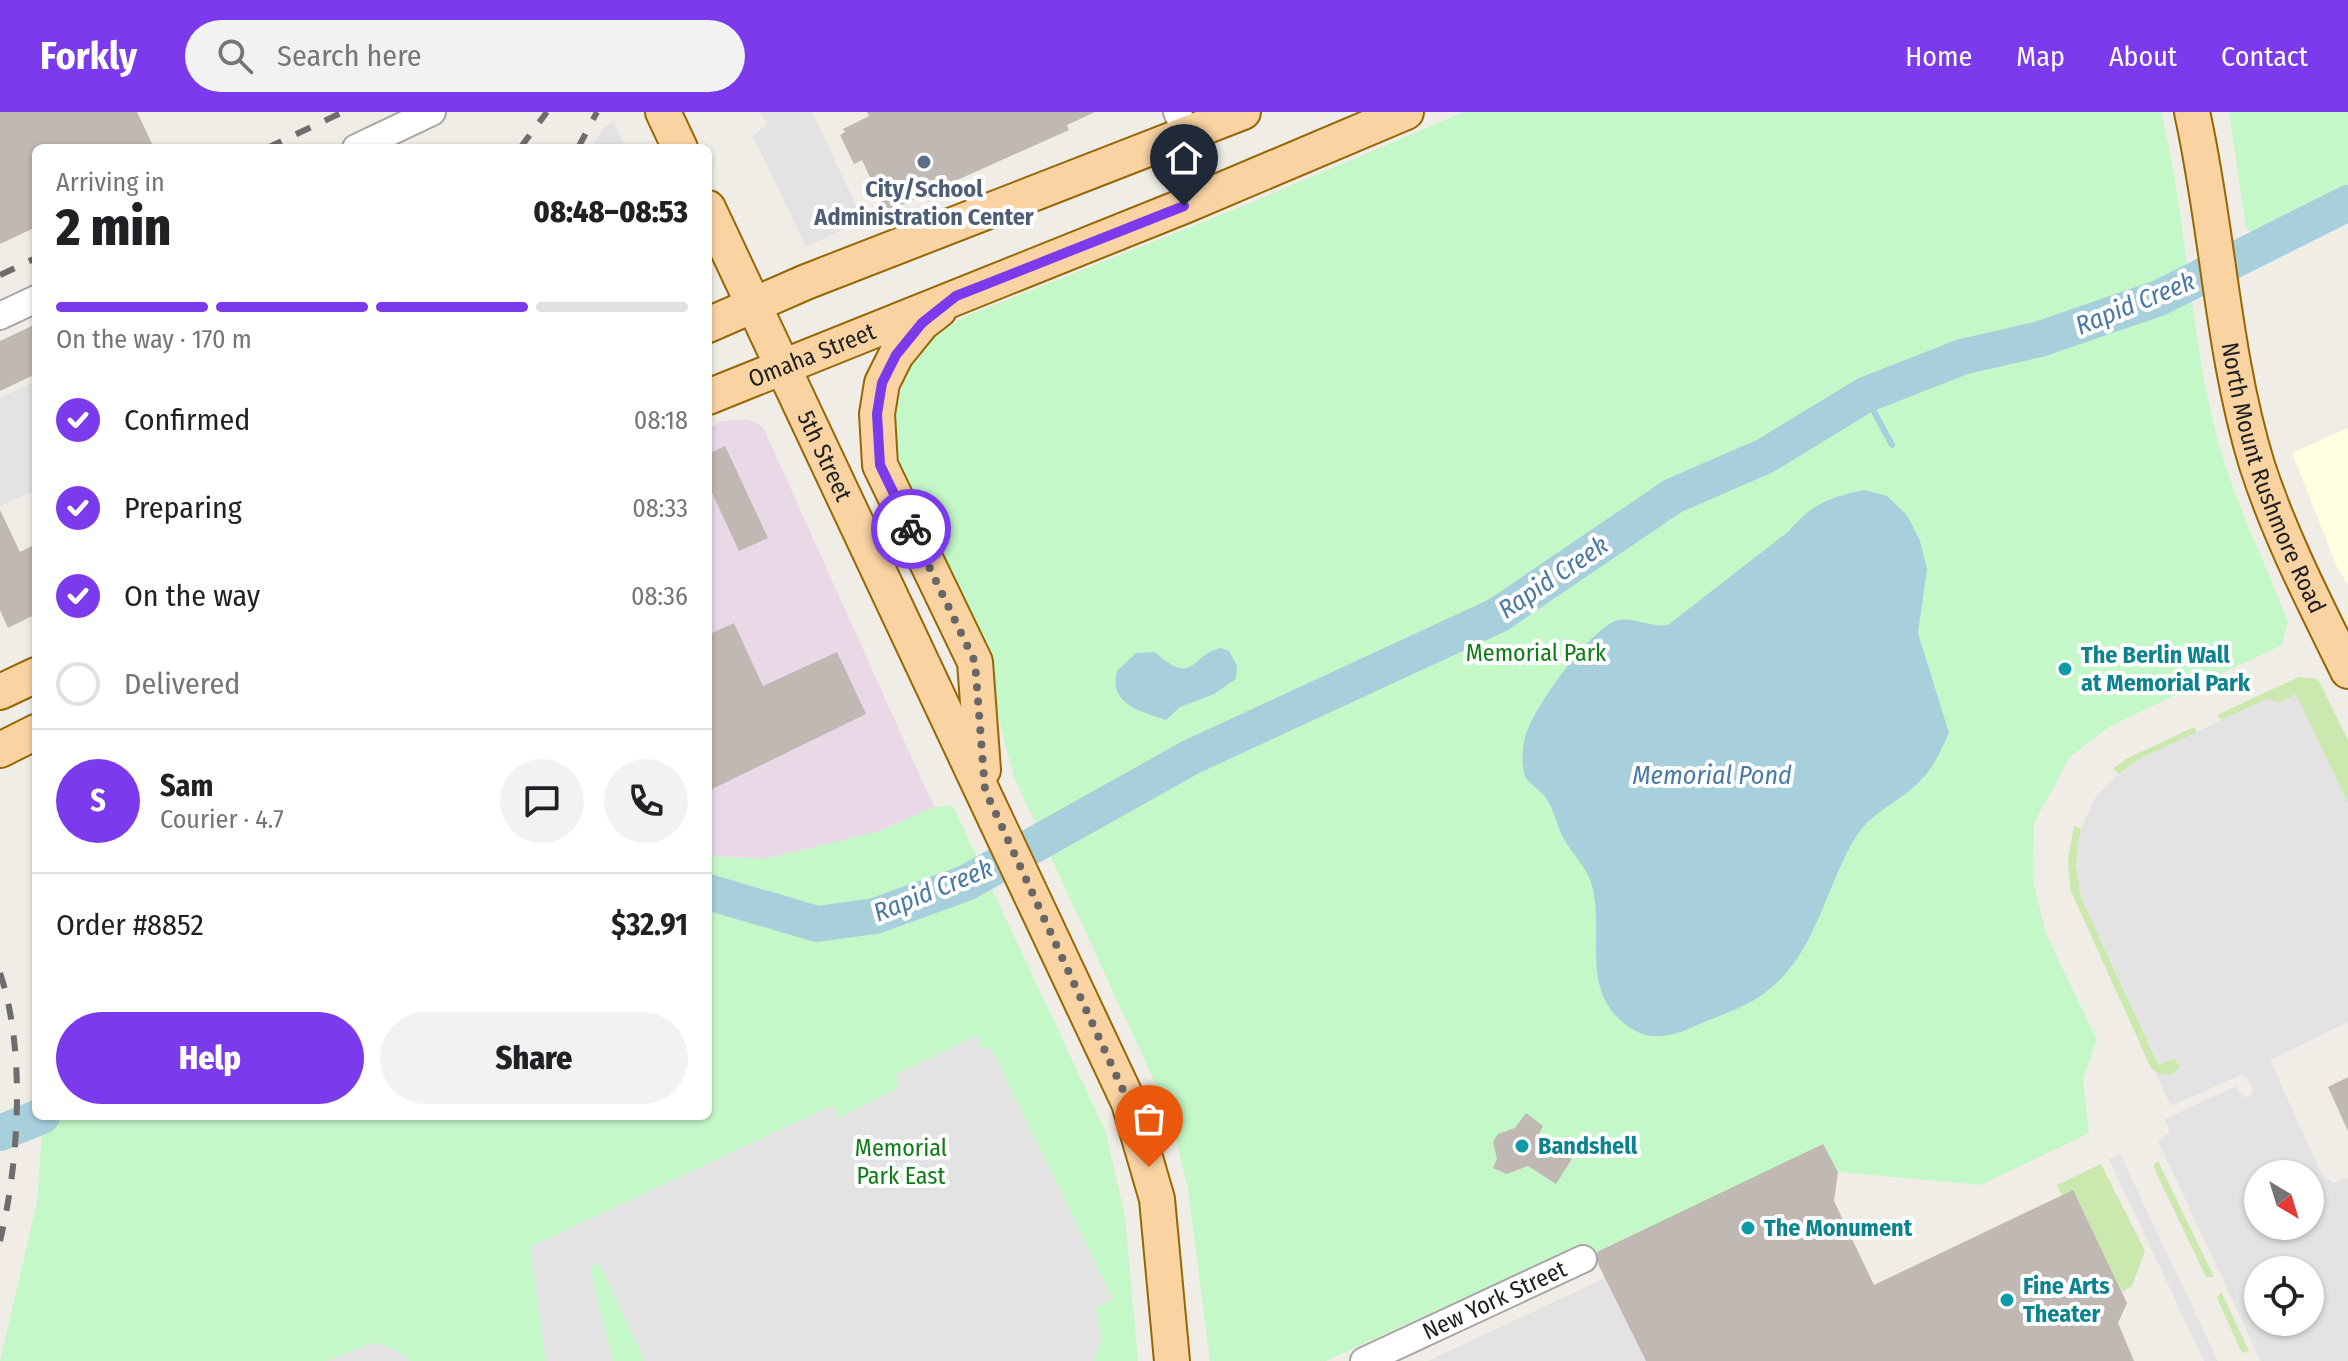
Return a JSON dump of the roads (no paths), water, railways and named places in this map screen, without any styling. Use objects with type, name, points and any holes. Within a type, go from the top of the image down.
[{"type":"main road","points":[[663,112],[678,144]]},
{"type":"main road","points":[[712,323],[1183,124],[1243,112]]},
{"type":"main road","name":"Omaha Street","points":[[712,395],[1184,206],[1406,112]]},
{"type":"main road","name":"North Mount Rushmore Road","points":[[2192,112],[2248,428],[2268,494],[2348,671]]},
{"type":"main road","name":"5th Street","points":[[712,217],[985,790],[1129,1103],[1149,1167],[1162,1237],[1172,1361]]},
{"type":"main road","points":[[956,296],[922,323],[896,355],[882,383],[877,427],[880,465],[975,662],[985,790]]},
{"type":"main road","points":[[0,692],[32,677]]},
{"type":"main road","points":[[0,750],[32,734]]},
{"type":"street","points":[[364,144],[432,112]]},
{"type":"street","points":[[0,316],[32,301]]},
{"type":"street","name":"New York Street","points":[[1364,1361],[1583,1259]]},
{"type":"water","name":"Memorial Pond","points":[[1865,490],[1887,496],[1907,515],[1920,541],[1927,569],[1918,633],[1949,733],[1926,775],[1857,835],[1811,935],[1787,972],[1772,987],[1746,1004],[1675,1034],[1655,1036],[1635,1031],[1616,1016],[1600,986],[1595,899],[1591,882],[1562,836],[1546,798],[1525,776],[1522,755],[1526,734],[1540,706],[1564,671],[1603,628],[1621,620],[1668,625],[1814,508],[1832,498]]},
{"type":"water","points":[[1221,648],[1229,651],[1237,666],[1236,679],[1214,694],[1180,707],[1166,720],[1130,705],[1118,692],[1117,671],[1136,653],[1155,652],[1178,668],[1185,668]]},
{"type":"waterway","name":"Rapid Creek","points":[[712,893],[817,924],[875,916],[966,883],[1191,757],[1498,615],[1673,496],[1765,456],[1865,395],[1962,357],[2040,339],[2159,298],[2348,203]]},
{"type":"waterway","points":[[1865,395],[1892,445]]},
{"type":"waterway","name":"Rapid Creek","points":[[0,1133],[32,1120]]},
{"type":"railway","points":[[275,144],[343,112]]},
{"type":"railway","points":[[523,144],[547,112]]},
{"type":"railway","points":[[580,144],[597,112]]},
{"type":"railway","points":[[0,275],[32,260]]},
{"type":"railway","points":[[0,973],[14,1036],[17,1107],[12,1177],[0,1241]]},
{"type":"place","name":"City/School Administration Center","points":[[924,162]]},
{"type":"place","name":"The Berlin Wall at Memorial Park","points":[[2065,669]]},
{"type":"place","name":"Bandshell","points":[[1522,1146]]},
{"type":"place","name":"The Monument","points":[[1748,1228]]},
{"type":"place","name":"Fine Arts Theater","points":[[2007,1300]]},
{"type":"park label","name":"Memorial Park","points":[[1536,653]]},
{"type":"park label","name":"Memorial Park East","points":[[901,1162]]}]
